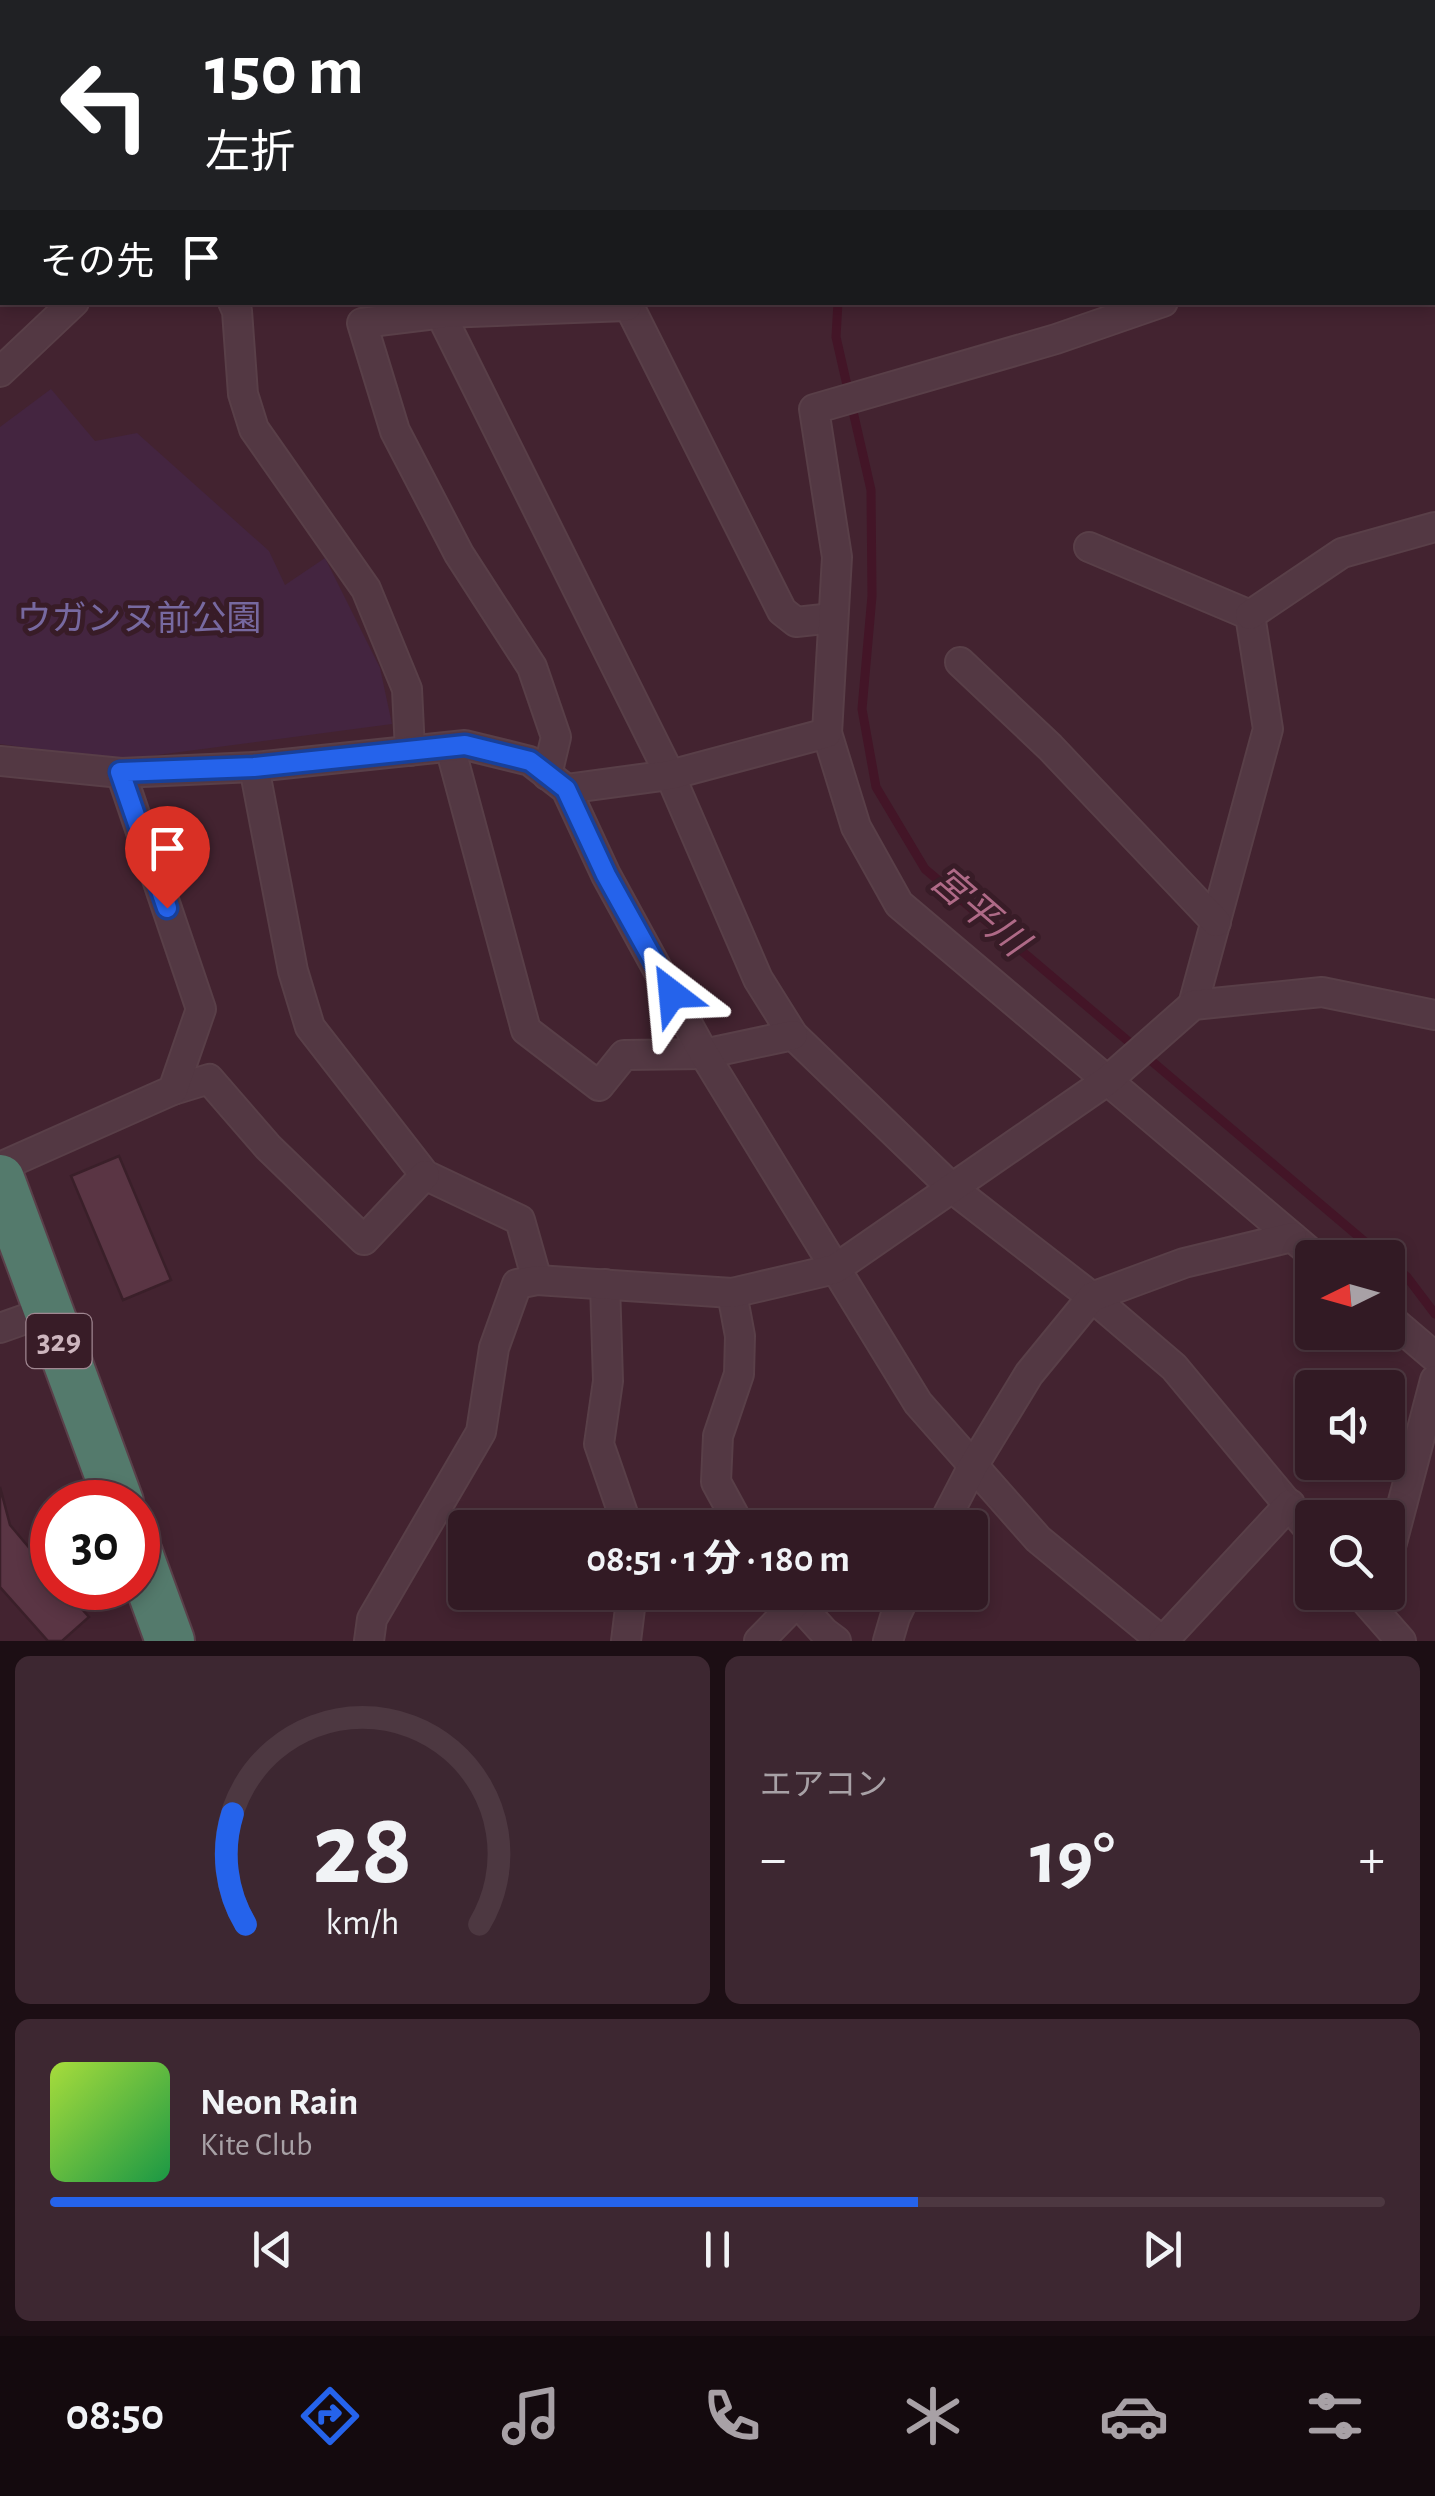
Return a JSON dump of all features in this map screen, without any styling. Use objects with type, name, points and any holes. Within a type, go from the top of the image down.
[{"type":"highway","name":"329","points":[[0,1179],[111,1480]]},
{"type":"highway","points":[[159,1610],[170,1641]]},
{"type":"street","points":[[0,372],[71,305]]},
{"type":"street","points":[[234,305],[244,394],[254,429],[366,589],[406,689],[410,751]]},
{"type":"street","points":[[557,782],[556,737],[532,667],[459,554],[394,431],[362,323],[442,308],[580,305]]},
{"type":"street","points":[[627,305],[782,611],[796,622],[833,618]]},
{"type":"street","points":[[1154,305],[1056,339],[814,409],[837,558],[827,732],[856,827],[899,904],[1117,1072],[1295,1240]]},
{"type":"street","points":[[442,308],[446,325],[670,775],[758,979],[794,1036],[953,1190],[1092,1297],[1174,1367],[1295,1511]]},
{"type":"street","points":[[1250,615],[1342,553],[1435,527]]},
{"type":"street","points":[[1089,547],[1250,615]]},
{"type":"street","points":[[369,1641],[372,1619],[481,1432],[494,1348],[518,1284],[537,1280],[732,1293],[835,1269],[1117,1072],[1193,1006],[1268,729],[1250,615]]},
{"type":"street","points":[[960,662],[1050,746],[1216,922]]},
{"type":"street","points":[[557,782],[670,775],[827,732]]},
{"type":"street","points":[[0,761],[120,772],[254,767],[465,745],[530,761],[557,782],[704,1054],[918,1404],[1038,1539],[1162,1641],[1290,1504]]},
{"type":"street","points":[[450,746],[526,1030],[599,1086],[624,1055],[704,1054],[794,1036]]},
{"type":"street","points":[[254,767],[293,971],[310,1026],[425,1175],[520,1220],[537,1280]]},
{"type":"street","points":[[120,772],[201,1009],[173,1090]]},
{"type":"street","points":[[1193,1006],[1322,992],[1435,1015]]},
{"type":"street","points":[[0,1167],[173,1090],[209,1079],[268,1147],[364,1240],[425,1175]]},
{"type":"street","points":[[950,1510],[1029,1374],[1092,1297],[1184,1263],[1292,1237]]},
{"type":"street","points":[[605,1284],[608,1381],[599,1444],[622,1510]]},
{"type":"street","points":[[731,1510],[716,1482],[718,1436],[739,1374],[740,1336],[732,1293]]},
{"type":"street","points":[[0,1328],[48,1311]]},
{"type":"street","points":[[1405,1331],[1435,1357]]},
{"type":"street","points":[[1403,1500],[1435,1380]]},
{"type":"street","points":[[626,1641],[630,1610]]},
{"type":"street","points":[[759,1641],[782,1610]]},
{"type":"street","points":[[804,1610],[836,1641]]},
{"type":"street","points":[[888,1641],[897,1610]]},
{"type":"street","points":[[1362,1641],[1368,1610]]},
{"type":"street","points":[[1378,1610],[1401,1641]]},
{"type":"green space","name":"ウガンヌ前公園","points":[[51,389],[95,441],[137,433],[269,551],[285,585],[325,558],[380,668],[392,724],[119,760],[0,744],[0,427]]},
{"type":"building","points":[[119,1156],[171,1280],[123,1300],[71,1176]]},
{"type":"building","points":[[0,1487],[10,1525],[30,1549],[30,1610],[83,1610],[89,1617],[62,1641],[48,1641],[0,1587]]},
{"type":"waterway","name":"宮平川","points":[[838,305],[836,337],[871,490],[872,596],[862,709],[876,787],[925,869],[1363,1240]]},
{"type":"waterway","name":"宮平川","points":[[1405,1275],[1435,1314]]},
{"type":"route","points":[[167,908],[120,772],[254,767],[465,745],[530,761],[566,789],[606,875],[672,994]]}]
